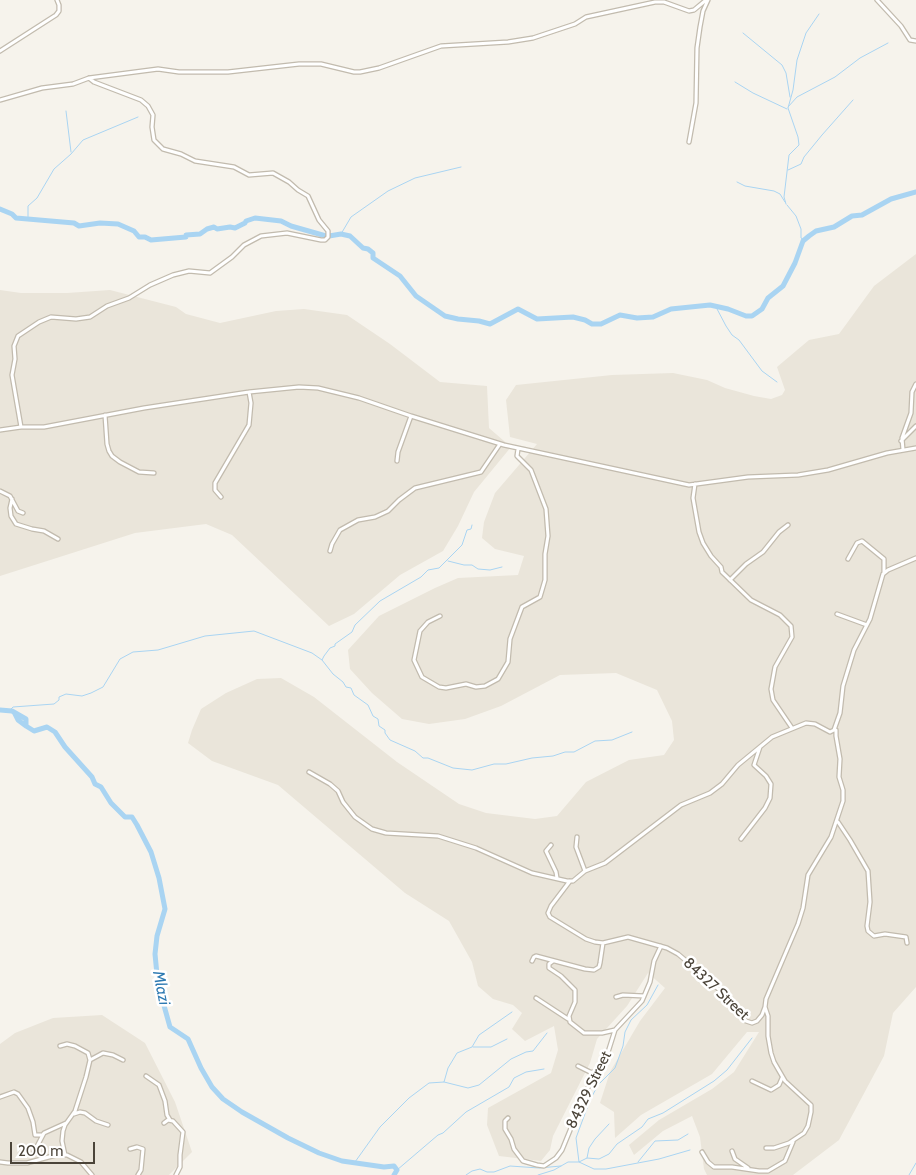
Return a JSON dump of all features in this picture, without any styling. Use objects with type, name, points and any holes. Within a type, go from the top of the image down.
[{"type":"street","points":[[0,51],[56,15],[59,10],[57,0]]},
{"type":"street","points":[[0,100],[42,88],[73,84],[89,78],[152,69],[179,72],[228,72],[299,64],[321,64],[360,72],[380,68],[441,46],[508,42],[533,38],[578,23],[586,17],[654,2],[664,2],[689,12],[707,0]]},
{"type":"street","points":[[690,142],[696,103],[697,48],[703,11],[707,0]]},
{"type":"street","points":[[877,0],[901,26],[910,40],[916,42]]},
{"type":"street","points":[[21,427],[12,376],[15,359],[14,346],[18,336],[39,322],[51,317],[76,319],[90,317],[107,306],[129,298],[150,285],[173,275],[189,271],[210,273],[232,257],[244,245],[261,236],[287,233],[321,240],[325,240],[328,237],[328,232],[316,215],[308,196],[284,179],[273,173],[249,175],[234,167],[195,161],[181,154],[163,150],[154,140],[153,115],[148,106],[141,100],[94,82],[89,78]]},
{"type":"street","points":[[903,450],[901,442],[911,413],[912,392],[916,384]]},
{"type":"street","points":[[0,430],[21,427],[44,427],[105,415],[249,392],[299,387],[318,388],[359,398],[518,449],[682,484],[748,477],[798,475],[828,470],[916,448]]},
{"type":"street","points":[[221,497],[215,490],[215,483],[249,425],[251,403],[249,392]]},
{"type":"street","points":[[105,415],[108,451],[112,456],[139,472],[154,473]]},
{"type":"street","points":[[397,461],[398,452],[412,416]]},
{"type":"street","points":[[901,442],[916,426]]},
{"type":"street","points":[[330,551],[340,530],[358,520],[375,517],[388,511],[415,488],[481,472],[500,444]]},
{"type":"street","points":[[440,616],[428,622],[420,631],[414,660],[422,677],[439,687],[446,688],[466,684],[476,687],[485,686],[498,679],[508,662],[507,655],[510,639],[520,610],[525,604],[540,597],[545,580],[545,554],[548,536],[546,509],[531,470],[517,456],[518,449]]},
{"type":"street","points":[[695,484],[693,498],[700,538],[711,556],[721,567],[722,572],[751,600],[780,615],[791,626],[792,636],[775,667],[771,690],[776,704],[792,728]]},
{"type":"street","points":[[0,491],[10,496],[18,511],[23,513]]},
{"type":"street","points":[[12,500],[11,516],[16,524],[39,529],[58,539]]},
{"type":"street","points":[[730,580],[746,564],[766,550],[788,525]]},
{"type":"street","points":[[766,1148],[774,1148],[793,1141],[807,1128],[812,1107],[783,1078],[771,1053],[768,1036],[768,1016],[765,1007],[766,999],[798,924],[803,908],[808,875],[827,845],[838,822],[843,801],[844,790],[840,777],[840,759],[836,736],[843,686],[854,650],[867,625],[884,572],[884,559],[862,541],[857,543],[848,558]]},
{"type":"street","points":[[884,572],[916,558]]},
{"type":"street","points":[[837,614],[867,625]]},
{"type":"street","points":[[309,772],[338,791],[341,800],[355,817],[372,829],[386,833],[438,836],[476,848],[532,873],[570,881],[576,880],[585,872],[604,863],[681,805],[710,793],[722,784],[738,765],[772,737],[792,728],[812,723],[832,732],[837,727]]},
{"type":"street","points":[[741,839],[765,808],[770,798],[771,784],[766,776],[754,765],[760,746]]},
{"type":"street","points":[[838,822],[868,872],[870,902],[868,931],[874,936],[885,934],[906,937],[907,943]]},
{"type":"street","points":[[577,837],[576,847],[585,872]]},
{"type":"street","points":[[551,845],[546,850],[557,878]]},
{"type":"street","points":[[570,881],[551,906],[549,915],[586,939],[603,943],[628,937],[661,946]]},
{"type":"street","points":[[532,961],[536,956],[585,970],[594,970],[599,967],[603,943]]},
{"type":"street","name":"84327 Street","points":[[661,946],[678,954],[703,975],[728,998],[746,1021],[752,1023],[757,1021],[765,1007]]},
{"type":"street","name":"84329 Street","points":[[508,1118],[504,1123],[505,1129],[514,1149],[522,1159],[544,1166],[556,1158],[562,1150],[587,1089],[604,1065],[615,1030],[636,1009],[644,996],[661,946]]},
{"type":"street","points":[[553,961],[549,964],[549,968],[561,976],[575,990],[575,1002],[568,1019]]},
{"type":"street","points":[[616,997],[623,995],[644,996]]},
{"type":"street","points":[[536,998],[568,1019],[584,1033],[602,1033],[615,1030]]},
{"type":"street","points":[[60,1046],[67,1044],[75,1046],[89,1054],[90,1060],[73,1115],[66,1123],[62,1135],[65,1155]]},
{"type":"street","points":[[90,1060],[103,1052],[123,1060]]},
{"type":"street","points":[[578,1066],[590,1072],[598,1073]]},
{"type":"street","points":[[146,1076],[159,1085],[165,1101],[167,1116],[183,1132],[180,1167],[176,1175]]},
{"type":"street","points":[[752,1081],[771,1090],[779,1085],[783,1078]]},
{"type":"street","points":[[0,1097],[14,1092],[18,1094],[28,1108],[35,1135],[42,1135]]},
{"type":"street","points":[[73,1115],[80,1112],[85,1113],[96,1121],[108,1125]]},
{"type":"street","points":[[164,1124],[171,1120]]},
{"type":"street","points":[[33,1154],[42,1135],[66,1123]]},
{"type":"street","points":[[702,1152],[714,1167],[768,1171],[783,1163],[793,1141]]},
{"type":"street","points":[[130,1149],[137,1147],[143,1149],[141,1170],[138,1175]]},
{"type":"street","points":[[732,1151],[735,1159],[751,1170]]},
{"type":"street","points":[[0,1162],[27,1162],[56,1155],[65,1155],[81,1162],[92,1175]]},
{"type":"shaded area","points":[[916,254],[916,987],[893,1013],[884,1056],[839,1140],[793,1175],[707,1175],[704,1169],[700,1137],[692,1116],[663,1131],[634,1155],[629,1145],[659,1120],[712,1089],[734,1072],[759,1032],[747,1032],[712,1074],[641,1115],[615,1138],[614,1112],[600,1103],[610,1072],[640,1021],[665,988],[648,973],[627,1006],[597,1039],[590,1063],[553,1136],[550,1150],[541,1161],[499,1156],[487,1125],[488,1108],[551,1073],[558,1050],[554,1026],[525,1041],[512,1029],[522,1013],[513,1005],[493,999],[478,986],[472,962],[449,921],[405,893],[278,785],[212,761],[188,743],[201,709],[226,693],[257,679],[281,678],[314,697],[397,762],[459,804],[486,813],[535,819],[557,816],[586,782],[629,760],[664,755],[674,740],[672,721],[657,690],[616,673],[560,675],[501,706],[465,719],[429,724],[402,719],[372,693],[350,669],[348,650],[379,616],[435,588],[458,578],[518,575],[524,556],[495,549],[482,538],[484,522],[495,493],[537,444],[510,437],[506,400],[516,385],[612,375],[673,373],[707,380],[725,388],[771,399],[782,395],[785,390],[777,367],[809,340],[839,334],[874,286]]},
{"type":"shaded area","points":[[0,290],[21,293],[67,293],[110,290],[176,307],[186,314],[220,323],[276,311],[304,309],[347,315],[390,344],[440,382],[487,386],[489,428],[511,447],[474,492],[458,526],[443,551],[400,575],[354,614],[329,626],[232,535],[206,524],[135,533],[0,576]]},
{"type":"shaded area","points":[[102,1015],[145,1043],[175,1102],[192,1152],[169,1175],[0,1175],[0,1044],[15,1033],[53,1018]]},
{"type":"waterway","points":[[786,204],[784,197],[789,155],[799,145],[788,108],[793,90],[797,60],[806,33],[819,14]]},
{"type":"waterway","points":[[743,33],[782,65],[786,73],[790,97]]},
{"type":"waterway","points":[[788,107],[797,97],[835,77],[860,58],[888,43]]},
{"type":"waterway","points":[[735,82],[787,109]]},
{"type":"waterway","points":[[788,170],[801,164],[804,157],[853,100]]},
{"type":"waterway","points":[[66,111],[71,152]]},
{"type":"waterway","points":[[28,219],[28,206],[37,198],[54,169],[83,140],[138,117]]},
{"type":"waterway","points":[[341,234],[351,217],[388,191],[415,178],[461,167]]},
{"type":"waterway","points":[[737,182],[745,186],[774,191],[780,194],[785,202]]},
{"type":"waterway","points":[[329,236],[341,234],[350,236],[363,248],[373,253],[373,258],[400,276],[416,296],[445,316],[458,319],[490,324],[518,309],[537,319],[573,317],[592,324],[601,324],[620,315],[637,318],[653,317],[671,309],[710,305],[746,316],[752,316],[762,309],[768,298],[783,286],[795,263],[803,241],[809,236],[816,231],[834,227],[852,216],[862,215],[891,199],[916,192]]},
{"type":"waterway","points":[[787,205],[796,216],[801,229],[801,238],[804,240]]},
{"type":"waterway","points":[[0,209],[12,214],[16,218],[74,223],[79,226],[100,223],[118,224],[134,231],[139,237],[151,240],[186,237],[186,235],[200,234],[214,227],[217,229],[235,228],[255,218],[281,221],[291,226],[326,236]]},
{"type":"waterway","points":[[716,307],[732,335],[739,340],[762,371],[777,382]]},
{"type":"waterway","points":[[9,711],[13,707],[54,704],[59,700],[59,697],[66,694],[82,696],[91,693],[103,687],[120,659],[133,652],[158,650],[205,636],[254,631],[312,653],[322,660],[330,648],[352,632],[355,625],[380,601],[421,577],[428,570],[439,568],[462,545],[467,530],[471,529],[472,525]]},
{"type":"waterway","points":[[448,561],[472,565],[478,569],[490,570],[502,567]]},
{"type":"waterway","points":[[322,660],[346,687],[351,688],[354,695],[368,705],[373,716],[378,719],[379,726],[385,730],[390,740],[415,751],[423,758],[428,758],[453,768],[472,770],[494,764],[506,764],[532,758],[553,756],[565,752],[574,752],[595,741],[612,740],[632,732]]},
{"type":"waterway","name":"Mlazi","points":[[0,710],[12,711],[26,719],[26,726],[34,731],[47,727],[55,732],[65,747],[92,777],[95,784],[101,787],[111,803],[125,817],[132,817],[137,825],[151,852],[159,878],[165,909],[157,936],[155,954],[158,985],[170,1027],[188,1039],[212,1087],[223,1099],[242,1112],[319,1153],[342,1161],[384,1167],[394,1166],[397,1170],[394,1175]]},
{"type":"waterway","name":"Mlazi","points":[[15,714],[18,720],[26,726]]},
{"type":"waterway","points":[[658,985],[647,1005],[631,1020],[625,1032],[623,1046],[615,1068],[598,1085],[590,1100],[576,1138],[579,1162],[594,1169],[606,1169],[659,1159],[690,1150]]},
{"type":"waterway","points":[[355,1162],[380,1127],[409,1098],[429,1083],[444,1082],[448,1068],[457,1053],[472,1047],[479,1035],[512,1012]]},
{"type":"waterway","points":[[444,1082],[468,1088],[479,1085],[511,1059],[533,1051],[547,1033]]},
{"type":"waterway","points":[[538,1175],[554,1170],[568,1162],[579,1162],[587,1158],[599,1159],[609,1154],[617,1144],[642,1127],[648,1119],[663,1113],[714,1081],[727,1070],[752,1038]]},
{"type":"waterway","points":[[473,1047],[491,1047],[507,1039]]},
{"type":"waterway","points":[[397,1170],[466,1112],[509,1087],[514,1078],[526,1072],[544,1069]]},
{"type":"waterway","points":[[587,1158],[589,1148],[609,1124]]},
{"type":"waterway","points":[[638,1162],[655,1141],[678,1140],[688,1134]]},
{"type":"waterway","points":[[909,1175],[916,1163]]},
{"type":"waterway","points":[[466,1175],[480,1169],[494,1172],[510,1166],[539,1168],[561,1166]]}]
